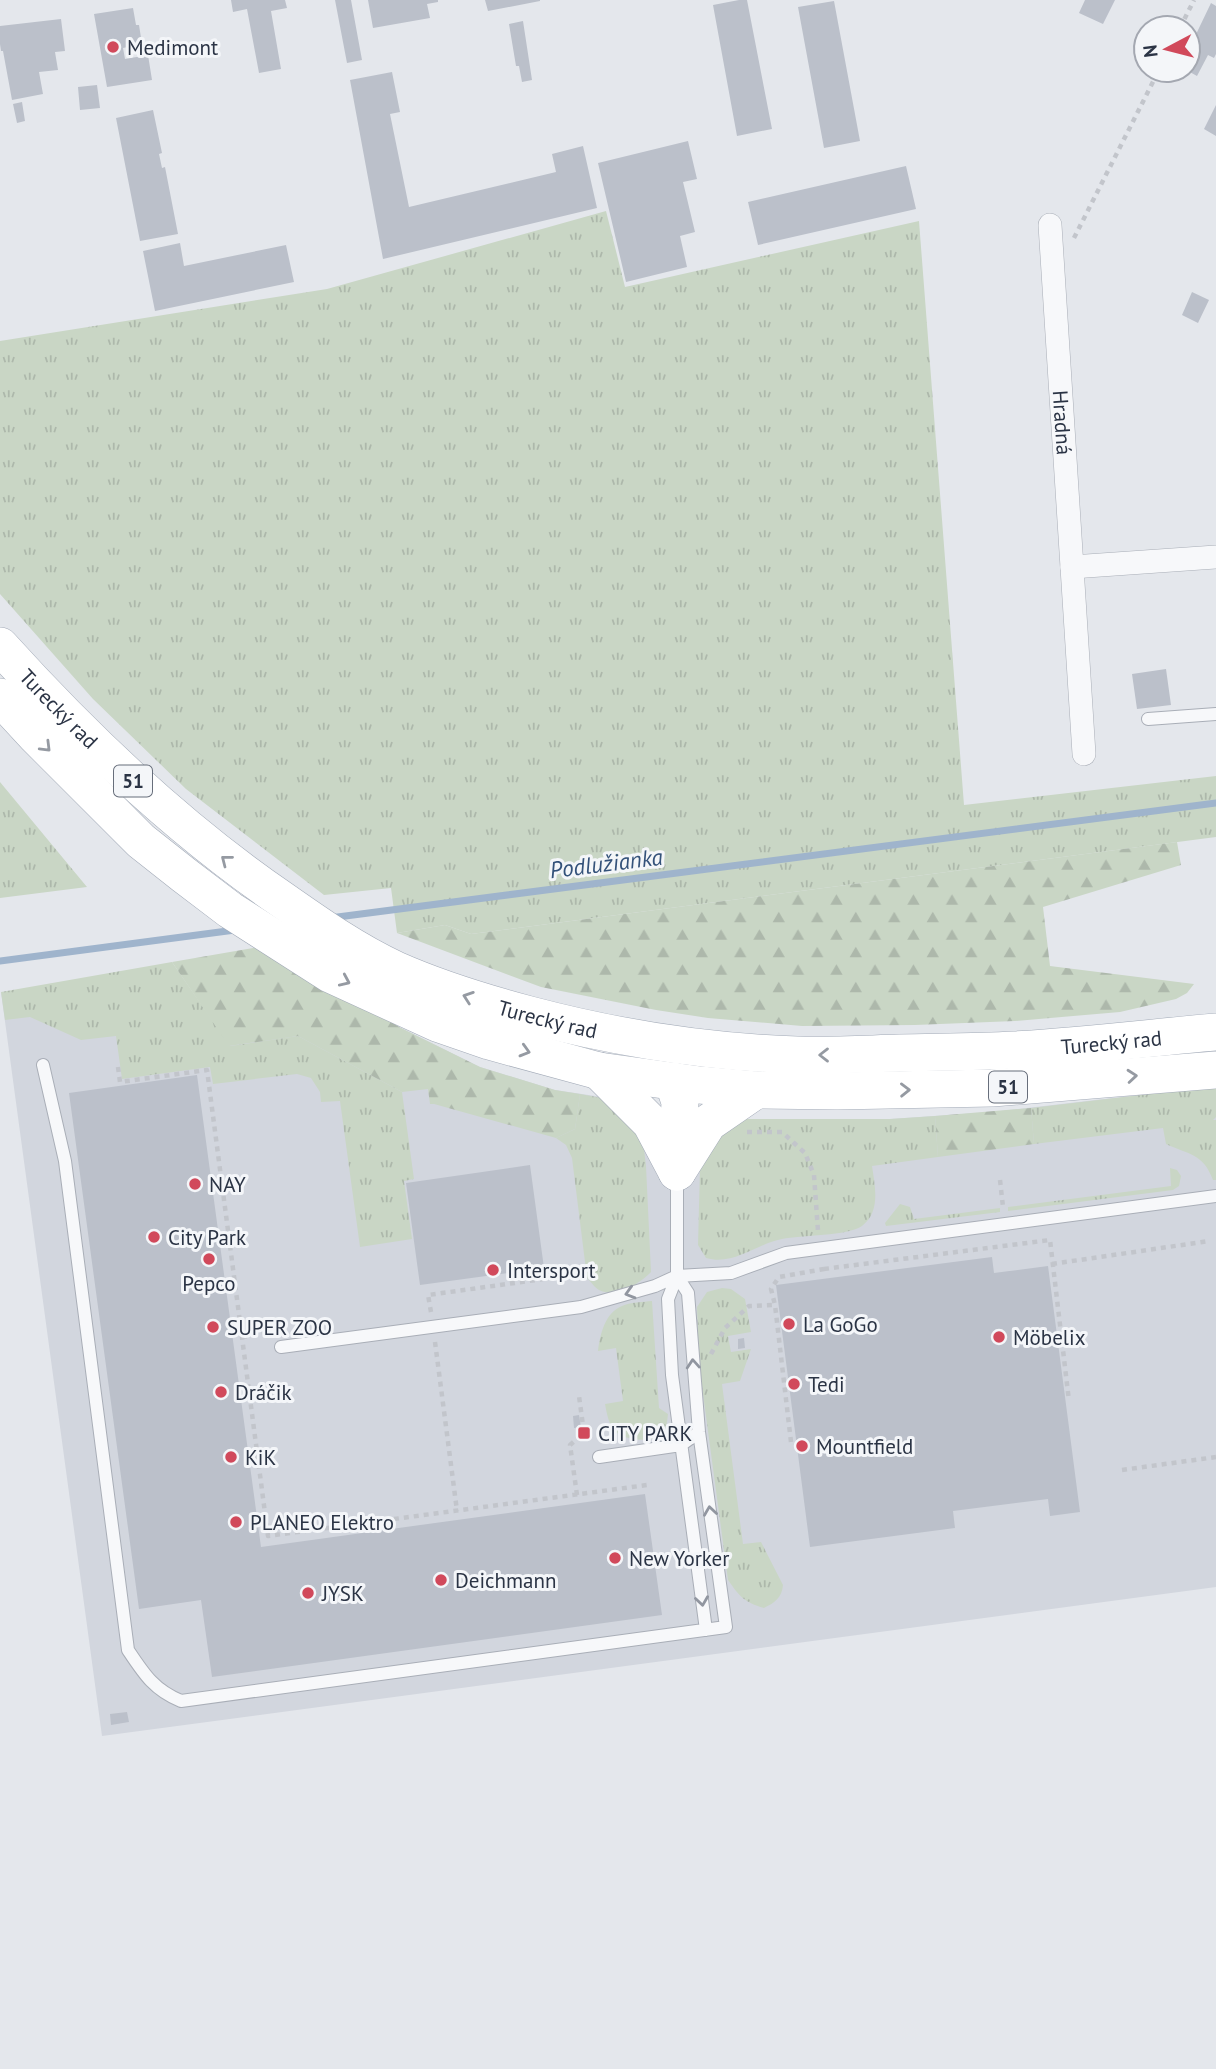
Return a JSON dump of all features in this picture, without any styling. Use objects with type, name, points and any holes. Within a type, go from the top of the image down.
[{"type":"main road","name":"Turecký rad","points":[[0,646],[52,704],[122,771],[206,845],[281,900],[335,937],[397,970],[497,1007],[599,1031],[678,1045],[797,1055],[1015,1050],[1216,1031]]},
{"type":"main road","name":"Turecký rad","points":[[0,697],[141,841],[230,910],[330,974],[437,1023],[489,1041],[599,1071],[756,1090],[992,1088],[1216,1070]]},
{"type":"main road","points":[[652,1123],[657,1106],[673,1081],[678,1045]]},
{"type":"main road","points":[[599,1071],[652,1123],[677,1172]]},
{"type":"main road","points":[[673,1081],[680,1102],[677,1172]]},
{"type":"main road","points":[[677,1172],[708,1123],[756,1090]]},
{"type":"street","name":"Hradná","points":[[1050,225],[1084,754]]},
{"type":"street","points":[[1072,567],[1216,556]]},
{"type":"lane","points":[[1148,719],[1216,714]]},
{"type":"lane","points":[[43,1065],[65,1161],[128,1650],[146,1678],[166,1695],[181,1701],[726,1627],[699,1432],[688,1293],[677,1276]]},
{"type":"lane","points":[[677,1172],[677,1276],[668,1299],[672,1375],[706,1630]]},
{"type":"lane","points":[[281,1347],[581,1307],[655,1286],[677,1276],[731,1273],[786,1254],[809,1250],[1216,1196]]},
{"type":"lane","points":[[599,1457],[681,1445],[699,1432]]},
{"type":"path","points":[[1054,279],[1152,84]]},
{"type":"path","points":[[1000,1180],[1004,1213]]},
{"type":"path","points":[[824,1269],[1050,1241],[1069,1401]]},
{"type":"path","points":[[1052,1264],[1209,1241]]},
{"type":"path","points":[[457,1511],[428,1295],[542,1279]]},
{"type":"path","points":[[708,1360],[724,1328],[749,1306],[775,1305]]},
{"type":"path","points":[[577,1495],[570,1445],[584,1433],[579,1396]]},
{"type":"path","points":[[1122,1470],[1216,1457]]},
{"type":"shaded area","points":[[1,992],[401,1028],[480,1067],[555,1090],[749,1119],[890,1119],[992,1112],[1216,1086],[1216,1587],[102,1736]]},
{"type":"green space","points":[[606,211],[625,287],[919,221],[964,805],[1216,776],[1216,837],[471,934],[445,925],[397,933],[391,888],[324,895],[186,789],[93,699],[0,594],[0,341],[327,289]]},
{"type":"green space","points":[[0,782],[87,887],[0,898]]},
{"type":"green space","points":[[1177,842],[1181,865],[1043,907],[1050,966],[1194,984],[1187,993],[1176,999],[1120,1012],[1015,1021],[915,1025],[802,1026],[708,1018],[541,987],[397,933],[445,925],[471,934]]},
{"type":"green space","points":[[264,946],[401,1028],[480,1067],[555,1090],[580,1094],[575,1129],[556,1138],[430,1104],[428,1089],[402,1092],[298,1036],[229,1046],[172,962]]},
{"type":"green space","points":[[172,962],[230,1046],[298,1036],[402,1092],[414,1179],[404,1181],[412,1239],[360,1247],[340,1101],[321,1102],[320,1092],[311,1078],[297,1074],[213,1084],[210,1067],[122,1079],[116,1036],[81,1040],[30,1017],[5,1020],[1,992]]},
{"type":"green space","points":[[1216,1086],[1216,1117],[1213,1120],[1216,1120],[1216,1180],[1213,1180],[1200,1160],[1166,1144],[1163,1128],[1034,1144],[1031,1108]]},
{"type":"green space","points":[[580,1094],[613,1100],[641,1139],[644,1149],[651,1272],[634,1285],[613,1293],[599,1290],[587,1278],[572,1158],[566,1145],[556,1138],[575,1129]]},
{"type":"green space","points":[[1031,1108],[1034,1144],[938,1157],[935,1116]]},
{"type":"green space","points":[[935,1116],[938,1157],[872,1166],[874,1206],[872,1214],[862,1226],[836,1233],[782,1239],[726,1259],[706,1258],[698,1245],[700,1167],[732,1120],[890,1119]]},
{"type":"green space","points":[[1170,1168],[1177,1170],[1181,1176],[1179,1186],[1173,1190],[1008,1211],[1008,1207],[1171,1186]]},
{"type":"green space","points":[[900,1204],[910,1207],[914,1219],[1000,1208],[1000,1212],[886,1226],[885,1223]]},
{"type":"green space","points":[[722,1288],[731,1289],[745,1299],[751,1332],[728,1336],[731,1352],[751,1349],[740,1381],[722,1384],[743,1544],[761,1542],[783,1585],[777,1600],[764,1608],[743,1598],[728,1580],[699,1364],[697,1307],[707,1292]]},
{"type":"green space","points":[[652,1301],[659,1408],[668,1414],[666,1428],[661,1434],[650,1439],[637,1440],[618,1433],[610,1424],[605,1404],[623,1401],[616,1348],[598,1351],[607,1319],[616,1309],[637,1302]]},
{"type":"building","points":[[231,0],[285,0],[287,8],[271,11],[281,69],[259,73],[247,9],[233,12]]},
{"type":"building","points":[[335,0],[351,0],[362,60],[347,63]]},
{"type":"building","points":[[368,0],[438,2],[427,4],[430,18],[373,28]]},
{"type":"building","points":[[485,0],[540,0],[540,1],[488,11]]},
{"type":"building","points":[[747,0],[772,129],[737,136],[713,5]]},
{"type":"building","points":[[1085,0],[1115,0],[1103,24],[1079,13]]},
{"type":"building","points":[[834,1],[860,141],[824,148],[798,7]]},
{"type":"building","points":[[1211,3],[1216,6],[1216,54],[1214,58],[1208,55],[1202,66],[1202,22]]},
{"type":"building","name":"Medimont","points":[[133,8],[142,44],[123,48],[125,59],[148,55],[152,80],[107,87],[94,14]]},
{"type":"building","points":[[61,19],[65,51],[55,52],[58,70],[39,72],[43,94],[12,100],[1,51],[0,26]]},
{"type":"building","points":[[523,21],[532,80],[522,82],[519,66],[516,66],[509,24]]},
{"type":"building","points":[[392,72],[400,112],[390,114],[409,207],[556,172],[552,154],[583,146],[597,208],[383,259],[350,80]]},
{"type":"building","points":[[97,85],[100,108],[80,110],[78,87]]},
{"type":"building","points":[[22,102],[25,121],[17,123],[13,104]]},
{"type":"building","points":[[1216,105],[1216,136],[1204,129]]},
{"type":"building","points":[[153,110],[162,153],[159,154],[162,168],[165,167],[178,234],[140,241],[116,118]]},
{"type":"building","points":[[688,141],[697,179],[683,182],[695,232],[680,236],[687,267],[626,282],[598,163]]},
{"type":"building","points":[[906,166],[916,209],[758,245],[748,202]]},
{"type":"building","points":[[180,243],[184,266],[286,245],[294,282],[155,311],[143,251]]},
{"type":"building","points":[[1192,292],[1209,300],[1198,323],[1182,315]]},
{"type":"building","points":[[1166,669],[1171,705],[1137,709],[1132,674]]},
{"type":"building","name":"City Park","points":[[197,1075],[261,1547],[645,1494],[662,1615],[212,1677],[201,1600],[139,1609],[69,1093]]},
{"type":"building","points":[[530,1165],[544,1268],[420,1285],[406,1183]]},
{"type":"building","points":[[992,1257],[994,1273],[1048,1266],[1080,1512],[1050,1516],[1048,1499],[953,1511],[955,1528],[810,1547],[776,1285]]},
{"type":"building","points":[[744,1338],[745,1348],[738,1349],[738,1339]]},
{"type":"building","points":[[579,1415],[581,1427],[574,1428],[573,1416]]},
{"type":"building","points":[[127,1712],[129,1722],[111,1725],[110,1714]]},
{"type":"waterway","name":"Podlužianka","points":[[330,918],[1216,803]]},
{"type":"waterway","name":"Podlužianka","points":[[0,961],[235,930]]},
{"type":"place","name":"Medimont","points":[[113,47]]},
{"type":"place","name":"NAY","points":[[195,1184]]},
{"type":"place","name":"City Park","points":[[154,1237]]},
{"type":"place","name":"Pepco","points":[[209,1259]]},
{"type":"place","name":"Intersport","points":[[493,1270]]},
{"type":"place","name":"La GoGo","points":[[789,1324]]},
{"type":"place","name":"SUPER ZOO","points":[[213,1327]]},
{"type":"place","name":"Möbelix","points":[[999,1337]]},
{"type":"place","name":"Tedi","points":[[794,1384]]},
{"type":"place","name":"Dráčik","points":[[221,1392]]},
{"type":"place","name":"CITY PARK","points":[[584,1433]]},
{"type":"place","name":"Mountfield","points":[[802,1446]]},
{"type":"place","name":"KiK","points":[[231,1457]]},
{"type":"place","name":"PLANEO Elektro","points":[[236,1522]]},
{"type":"place","name":"New Yorker","points":[[615,1558]]},
{"type":"place","name":"Deichmann","points":[[441,1580]]},
{"type":"place","name":"JYSK","points":[[308,1593]]}]
